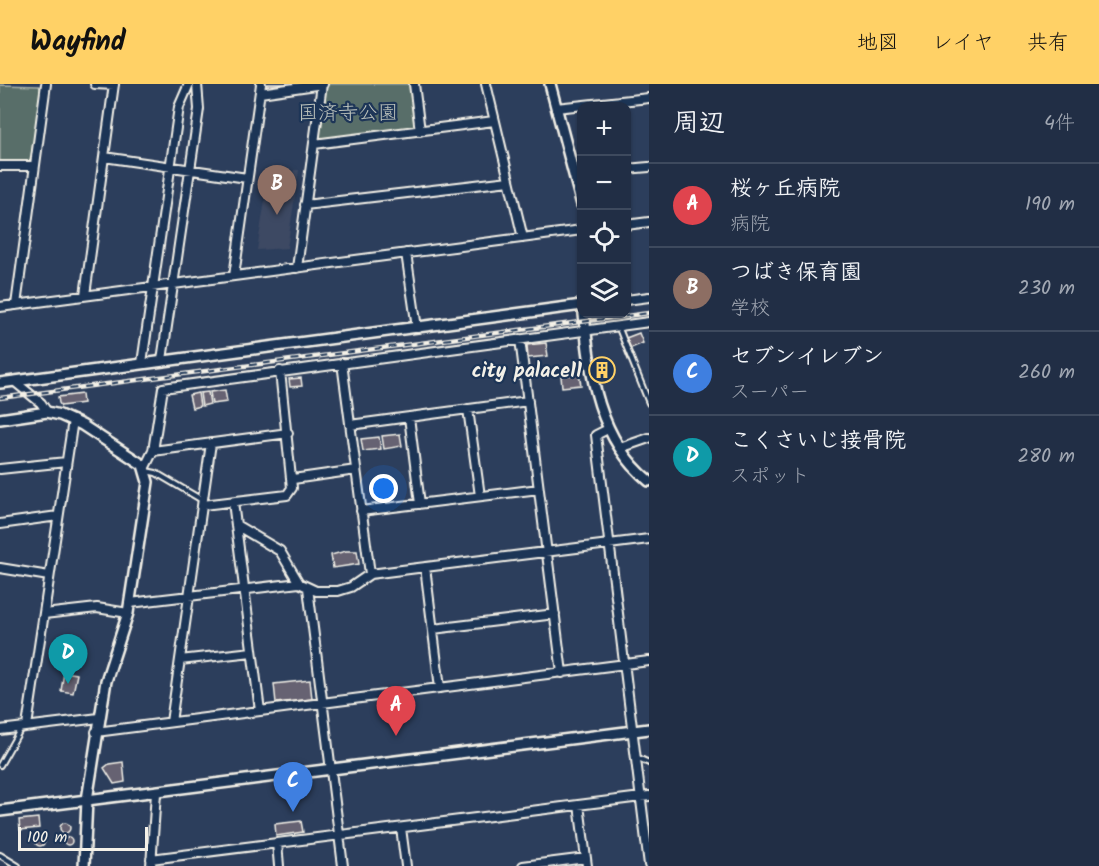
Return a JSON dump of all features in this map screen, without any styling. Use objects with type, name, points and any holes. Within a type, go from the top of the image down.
[{"type":"street","points":[[16,305],[46,84]]},
{"type":"street","points":[[85,295],[114,84],[95,84]]},
{"type":"street","points":[[142,363],[179,108],[189,84]]},
{"type":"street","points":[[162,360],[199,109],[197,84]]},
{"type":"street","points":[[234,276],[261,84]]},
{"type":"street","points":[[260,93],[322,84],[297,268]]},
{"type":"street","points":[[414,84],[420,130]]},
{"type":"street","points":[[486,84],[523,238]]},
{"type":"street","points":[[550,84],[577,171]]},
{"type":"street","points":[[556,108],[649,98]]},
{"type":"street","points":[[314,144],[494,121]]},
{"type":"street","points":[[104,157],[247,178]]},
{"type":"street","points":[[0,166],[34,166]]},
{"type":"street","points":[[631,169],[649,167]]},
{"type":"street","points":[[305,206],[509,181]]},
{"type":"street","points":[[631,224],[649,222]]},
{"type":"street","points":[[0,307],[577,231]]},
{"type":"street","points":[[406,253],[417,328]]},
{"type":"street","points":[[631,299],[649,297]]},
{"type":"street","points":[[0,383],[577,306]]},
{"type":"street","points":[[584,318],[591,376],[608,429],[620,448],[649,482]]},
{"type":"street","points":[[84,866],[87,800],[96,732],[106,681],[129,608],[148,482],[146,469],[153,451],[163,387],[649,322]]},
{"type":"street","points":[[520,339],[562,673]]},
{"type":"street","points":[[342,363],[370,574]]},
{"type":"street","points":[[203,503],[233,502],[287,495],[292,488],[293,479],[280,371]]},
{"type":"street","points":[[14,381],[41,403],[47,412]]},
{"type":"street","points":[[350,425],[528,401]]},
{"type":"street","points":[[468,409],[480,496]]},
{"type":"street","points":[[0,419],[47,412],[73,420],[146,469]]},
{"type":"street","points":[[410,417],[420,504]]},
{"type":"street","points":[[24,727],[44,614],[73,420]]},
{"type":"street","points":[[608,429],[596,435],[636,757],[645,797],[649,865]]},
{"type":"street","points":[[153,451],[288,433]]},
{"type":"street","points":[[620,448],[649,438]]},
{"type":"street","points":[[171,722],[211,443]]},
{"type":"street","points":[[0,469],[66,462]]},
{"type":"street","points":[[293,479],[356,471]]},
{"type":"street","points":[[361,511],[539,489]]},
{"type":"street","points":[[233,502],[260,711]]},
{"type":"street","points":[[0,524],[58,516]]},
{"type":"street","points":[[236,525],[280,551],[299,583],[325,593],[351,587],[370,574],[649,539]]},
{"type":"street","points":[[425,567],[440,688]]},
{"type":"street","points":[[0,568],[49,576]]},
{"type":"street","points":[[44,614],[97,608],[129,608],[189,597],[299,583]]},
{"type":"street","points":[[308,588],[343,866]]},
{"type":"street","points":[[433,629],[555,614]]},
{"type":"street","points":[[180,660],[252,652]]},
{"type":"street","points":[[96,732],[649,661]]},
{"type":"street","points":[[0,730],[99,718]]},
{"type":"street","points":[[0,811],[649,729]]},
{"type":"street","points":[[156,793],[151,862],[277,843],[645,797]]},
{"type":"street","points":[[523,866],[586,862],[579,805]]},
{"type":"street","points":[[401,828],[406,866]]},
{"type":"street","points":[[277,843],[279,866]]},
{"type":"lane","points":[[618,326],[649,404]]},
{"type":"lane","points":[[146,469],[203,503]]},
{"type":"lane","points":[[0,765],[24,727]]},
{"type":"lane","points":[[636,757],[649,763]]},
{"type":"lane","points":[[0,855],[18,866]]},
{"type":"shaded area","points":[[294,170],[299,170],[287,248],[257,250],[267,188],[272,188],[274,173],[292,175]]},
{"type":"green space","name":"国済寺公園","points":[[322,84],[414,84],[420,131],[314,144]]},
{"type":"green space","points":[[0,85],[39,86],[42,91],[30,162],[0,163]]},
{"type":"building","points":[[268,84],[306,84],[268,90]]},
{"type":"building","points":[[639,333],[643,343],[631,348],[626,338]]},
{"type":"building","points":[[546,343],[548,356],[528,358],[527,345]]},
{"type":"building","name":"city palace11","points":[[606,363],[610,371],[597,377],[593,369]]},
{"type":"building","points":[[579,374],[581,385],[562,387],[561,376]]},
{"type":"building","points":[[301,378],[302,386],[290,387],[289,379]]},
{"type":"building","points":[[225,390],[227,402],[212,404],[210,392]]},
{"type":"building","points":[[208,392],[210,404],[202,406],[200,393]]},
{"type":"building","points":[[198,393],[200,406],[192,408],[189,395]]},
{"type":"building","points":[[82,394],[83,403],[61,406],[59,403],[58,397]]},
{"type":"building","points":[[400,434],[402,446],[384,449],[382,436]]},
{"type":"building","points":[[379,437],[381,449],[363,451],[361,439]]},
{"type":"building","points":[[357,551],[359,564],[333,568],[331,555]]},
{"type":"building","points":[[64,672],[77,674],[73,693],[61,691]]},
{"type":"building","points":[[310,680],[312,699],[276,703],[274,684]]},
{"type":"building","points":[[123,762],[125,782],[114,784],[104,768],[109,764]]},
{"type":"building","points":[[38,818],[39,828],[20,830],[19,820]]},
{"type":"building","points":[[301,821],[303,832],[276,836],[275,824]]},
{"type":"building","points":[[65,823],[69,824],[69,832],[65,833],[61,832],[60,828],[61,824]]},
{"type":"building","points":[[40,836],[44,837],[44,845],[40,846],[36,845],[35,841],[36,837]]},
{"type":"building","points":[[68,837],[72,841],[68,845],[64,841]]},
{"type":"railway","points":[[0,398],[649,313]]},
{"type":"place","name":"つばき保育園","points":[[277,215]]},
{"type":"place","name":"city palace11","points":[[602,370]]},
{"type":"place","name":"こくさいじ接骨院","points":[[68,684]]},
{"type":"place","name":"桜ヶ丘病院","points":[[396,736]]},
{"type":"place","name":"セブンイレブン","points":[[293,812]]}]
